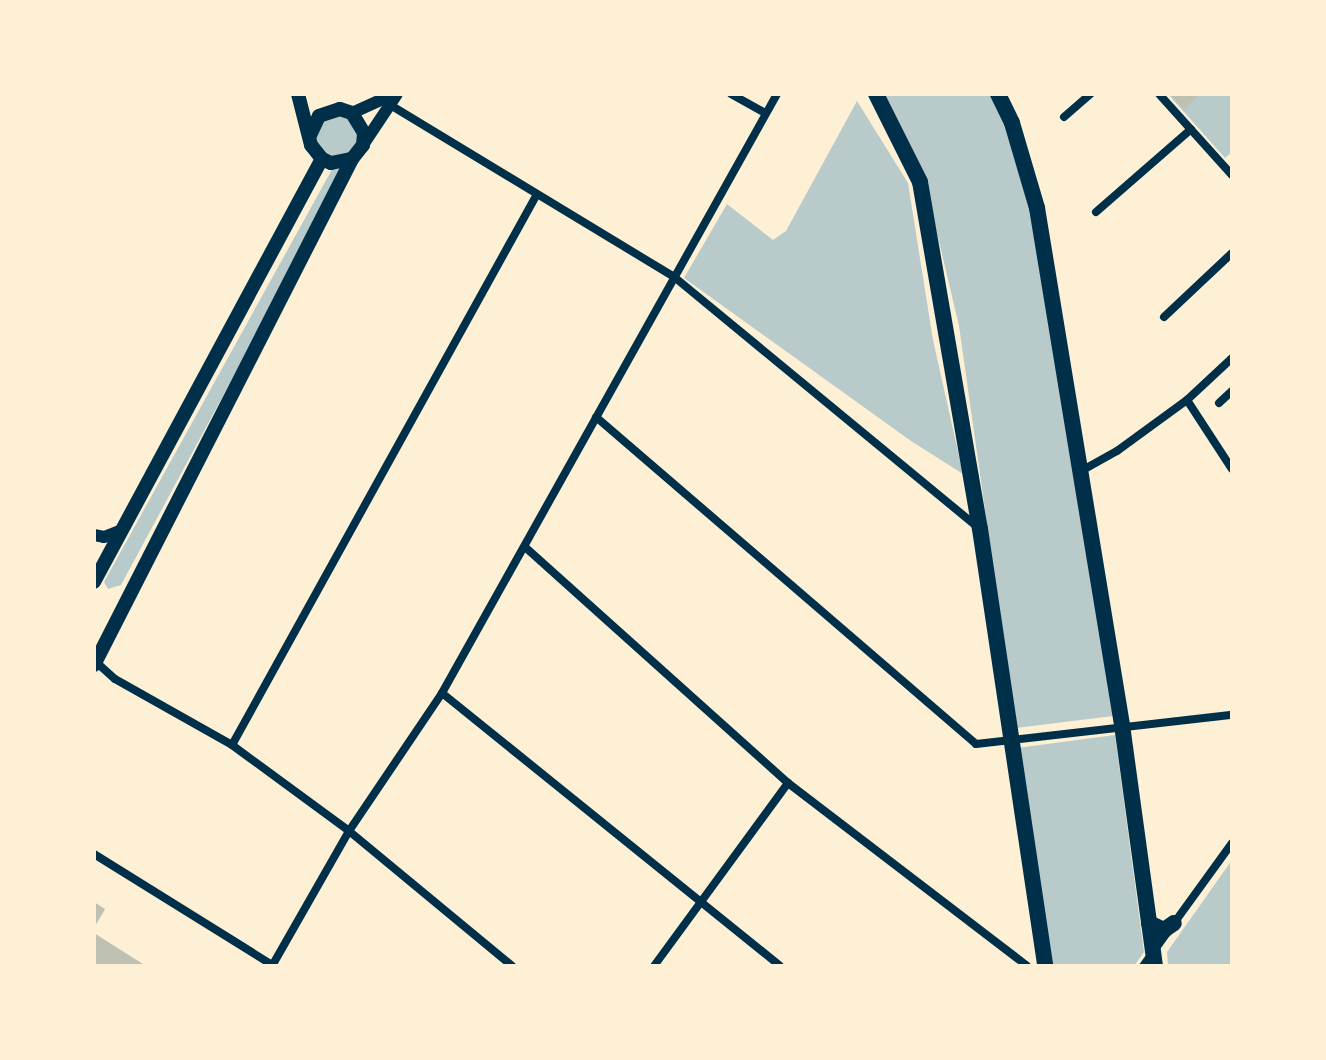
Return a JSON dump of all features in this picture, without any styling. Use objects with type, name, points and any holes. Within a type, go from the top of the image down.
[{"type":"main road","points":[[298,94],[315,153],[331,163],[352,159]]},
{"type":"main road","points":[[876,94],[920,182],[980,529],[1045,966]]},
{"type":"main road","points":[[998,94],[1012,123],[1037,208],[1122,725],[1154,959]]},
{"type":"main road","points":[[95,664],[352,159],[363,145],[364,133],[343,105],[319,116],[310,135]]},
{"type":"main road","points":[[96,577],[322,159]]},
{"type":"main road","points":[[1149,923],[1164,930],[1174,923]]},
{"type":"street","points":[[731,94],[765,113]]},
{"type":"street","points":[[94,854],[273,966],[349,831],[442,693],[777,94]]},
{"type":"street","points":[[1064,117],[1090,94]]},
{"type":"street","points":[[1159,94],[1230,170]]},
{"type":"street","points":[[343,105],[391,98],[536,196],[673,276],[980,529]]},
{"type":"street","points":[[363,145],[391,98]]},
{"type":"street","points":[[1096,212],[1191,129]]},
{"type":"street","points":[[232,745],[536,196]]},
{"type":"street","points":[[1164,317],[1232,253]]},
{"type":"street","points":[[1080,472],[1117,451],[1187,400],[1232,358]]},
{"type":"street","points":[[1219,403],[1232,391]]},
{"type":"street","points":[[1187,400],[1232,469]]},
{"type":"street","points":[[596,417],[976,744],[1122,725],[1232,715]]},
{"type":"street","points":[[94,535],[104,537],[122,530]]},
{"type":"street","points":[[525,547],[788,783],[1027,966]]},
{"type":"street","points":[[94,557],[96,577]]},
{"type":"street","points":[[95,664],[115,679],[232,745],[349,831],[512,966]]},
{"type":"street","points":[[442,693],[780,966]]},
{"type":"street","points":[[654,966],[788,783]]},
{"type":"street","points":[[1143,966],[1154,959],[1174,923],[1232,843]]},
{"type":"shaded area","points":[[883,94],[992,94],[1007,124],[1031,210],[1113,716],[1016,728],[959,326],[925,182]]},
{"type":"shaded area","points":[[1168,94],[1232,94],[1232,152],[1225,158]]},
{"type":"shaded area","points":[[857,101],[908,183],[933,340],[963,474],[911,441],[684,278],[727,204],[773,240],[786,231]]},
{"type":"shaded area","points":[[337,116],[352,122],[358,137],[352,152],[337,158],[322,152],[316,137],[322,122]]},
{"type":"shaded area","points":[[335,164],[340,166],[342,175],[121,585],[108,589],[104,582]]},
{"type":"shaded area","points":[[1115,735],[1144,952],[1134,966],[1053,966],[1017,748]]},
{"type":"shaded area","points":[[1232,860],[1232,966],[1168,966],[1167,952]]},
{"type":"building","points":[[1170,94],[1200,94],[1184,109]]},
{"type":"building","points":[[94,902],[105,909],[94,928]]},
{"type":"building","points":[[94,933],[146,966],[94,966]]}]
